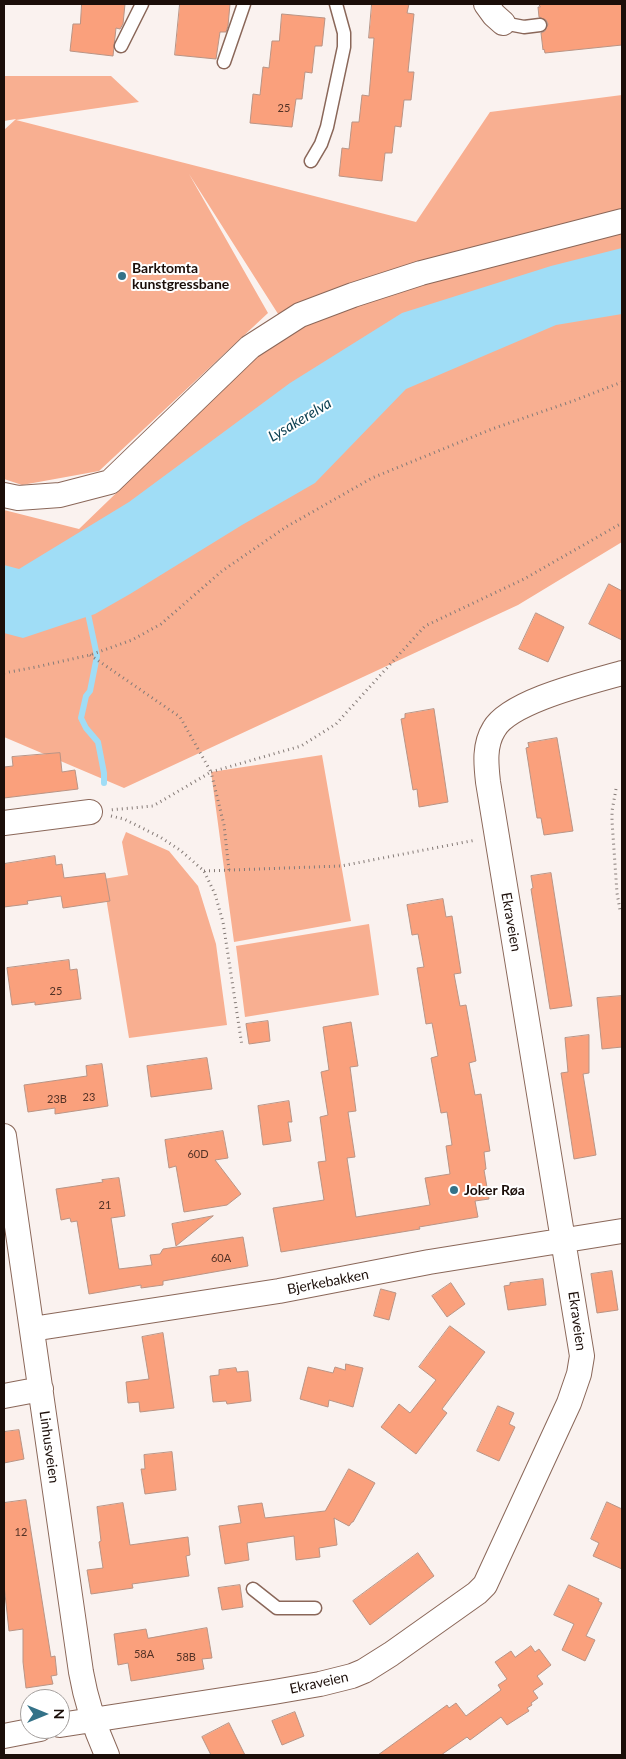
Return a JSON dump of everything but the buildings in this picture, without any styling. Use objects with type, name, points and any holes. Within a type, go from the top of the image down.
[{"type":"street","points":[[486,4],[503,23]]},
{"type":"street","points":[[4,495],[18,498],[60,495],[110,482],[250,347],[300,315],[353,295],[421,273],[622,221]]},
{"type":"street","name":"Ekraveien","points":[[70,1723],[320,1684],[364,1672],[485,1585],[569,1402],[579,1374],[582,1356],[497,836],[486,761],[488,745],[494,729],[512,713],[554,693],[622,673]]},
{"type":"street","points":[[4,823],[90,812]]},
{"type":"street","name":"Linhusveien","points":[[4,1136],[81,1672],[92,1720],[107,1755]]},
{"type":"street","name":"Bjerkebakken","points":[[32,1329],[279,1292],[429,1262],[622,1230]]},
{"type":"street","points":[[4,1396],[41,1389]]},
{"type":"street","points":[[4,1736],[20,1733]]},
{"type":"lane","points":[[121,46],[142,4]]},
{"type":"lane","points":[[224,62],[244,4]]},
{"type":"lane","points":[[311,161],[321,144],[327,127],[344,47],[344,33],[336,4]]},
{"type":"lane","points":[[503,23],[524,27],[540,25]]},
{"type":"lane","points":[[253,1589],[277,1608],[315,1608]]},
{"type":"path","points":[[4,673],[90,655],[132,640],[161,624],[222,571],[278,532],[372,478],[492,429],[573,402],[622,382]]},
{"type":"path","points":[[90,812],[153,806],[211,772],[301,746],[336,724],[425,626],[524,578],[622,523]]},
{"type":"path","points":[[90,655],[180,717],[211,772],[224,825],[229,870]]},
{"type":"path","points":[[616,789],[612,821],[620,910]]},
{"type":"path","points":[[90,812],[124,819],[142,827],[180,850],[204,871],[215,894],[223,922],[242,1046]]},
{"type":"path","points":[[204,871],[342,866],[497,836]]},
{"type":"shaded area","points":[[4,76],[111,76],[139,102],[16,120],[416,222],[490,112],[622,95],[622,542],[518,605],[124,788],[4,737],[4,510],[79,529],[287,328],[189,174],[268,313],[99,471],[22,485],[4,479],[4,130],[16,119],[4,121]]},
{"type":"shaded area","points":[[322,755],[351,921],[234,942],[211,772]]},
{"type":"shaded area","points":[[126,832],[169,851],[198,886],[216,944],[227,1025],[129,1038],[103,879],[128,875],[122,842]]},
{"type":"shaded area","points":[[369,924],[379,995],[245,1017],[236,946]]},
{"type":"water","name":"Lysakerelva","points":[[622,248],[622,314],[556,325],[406,389],[315,483],[95,614],[23,638],[4,633],[4,565],[19,569],[129,502],[290,383],[402,313],[551,266]]},
{"type":"waterway","points":[[87,609],[97,656],[90,691],[86,696],[81,718],[86,728],[98,742],[104,783]]},
{"type":"place","name":"Barktomta kunstgressbane","points":[[122,276]]},
{"type":"place","name":"Joker Røa","points":[[454,1190]]}]
